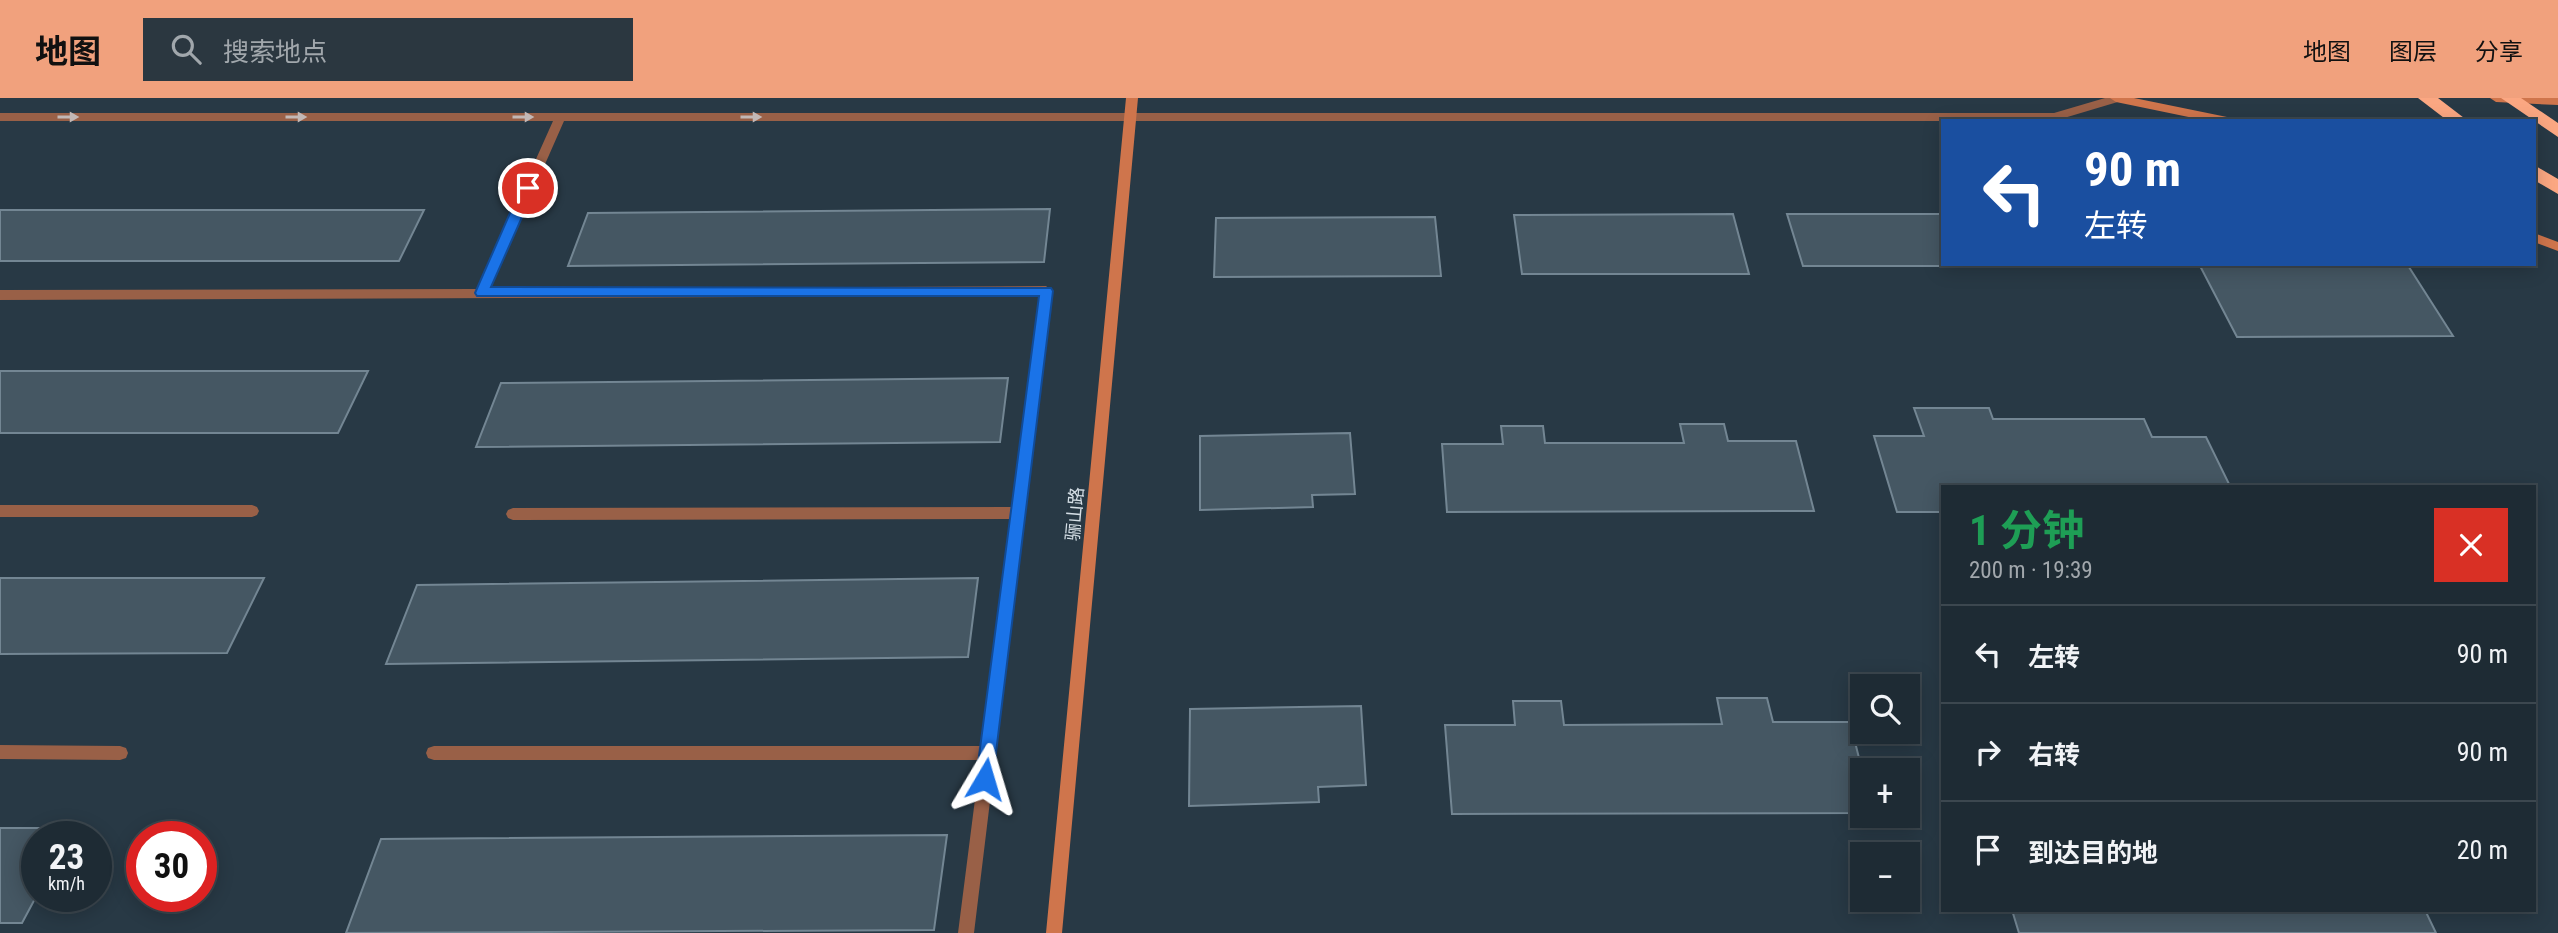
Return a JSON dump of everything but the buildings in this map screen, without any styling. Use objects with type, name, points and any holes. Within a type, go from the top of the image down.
[{"type":"highway","points":[[2426,98],[2457,119]]},
{"type":"highway","points":[[2506,99],[2558,131]]},
{"type":"highway","points":[[2536,172],[2558,188]]},
{"type":"street","name":"骊山路","points":[[1054,933],[1133,117],[1132,98]]},
{"type":"street","points":[[0,117],[2054,117],[2117,98],[2217,119]]},
{"type":"street","points":[[2506,99],[2558,101]]},
{"type":"street","points":[[482,293],[560,117]]},
{"type":"street","points":[[2536,238],[2558,247]]},
{"type":"street","points":[[0,295],[1046,291],[966,933]]},
{"type":"street","points":[[0,511],[252,511]]},
{"type":"street","points":[[513,514],[1019,513]]},
{"type":"street","points":[[0,752],[120,753]]},
{"type":"street","points":[[434,753],[989,753]]},
{"type":"route","points":[[528,188],[482,293],[1046,291],[985,779]]}]
